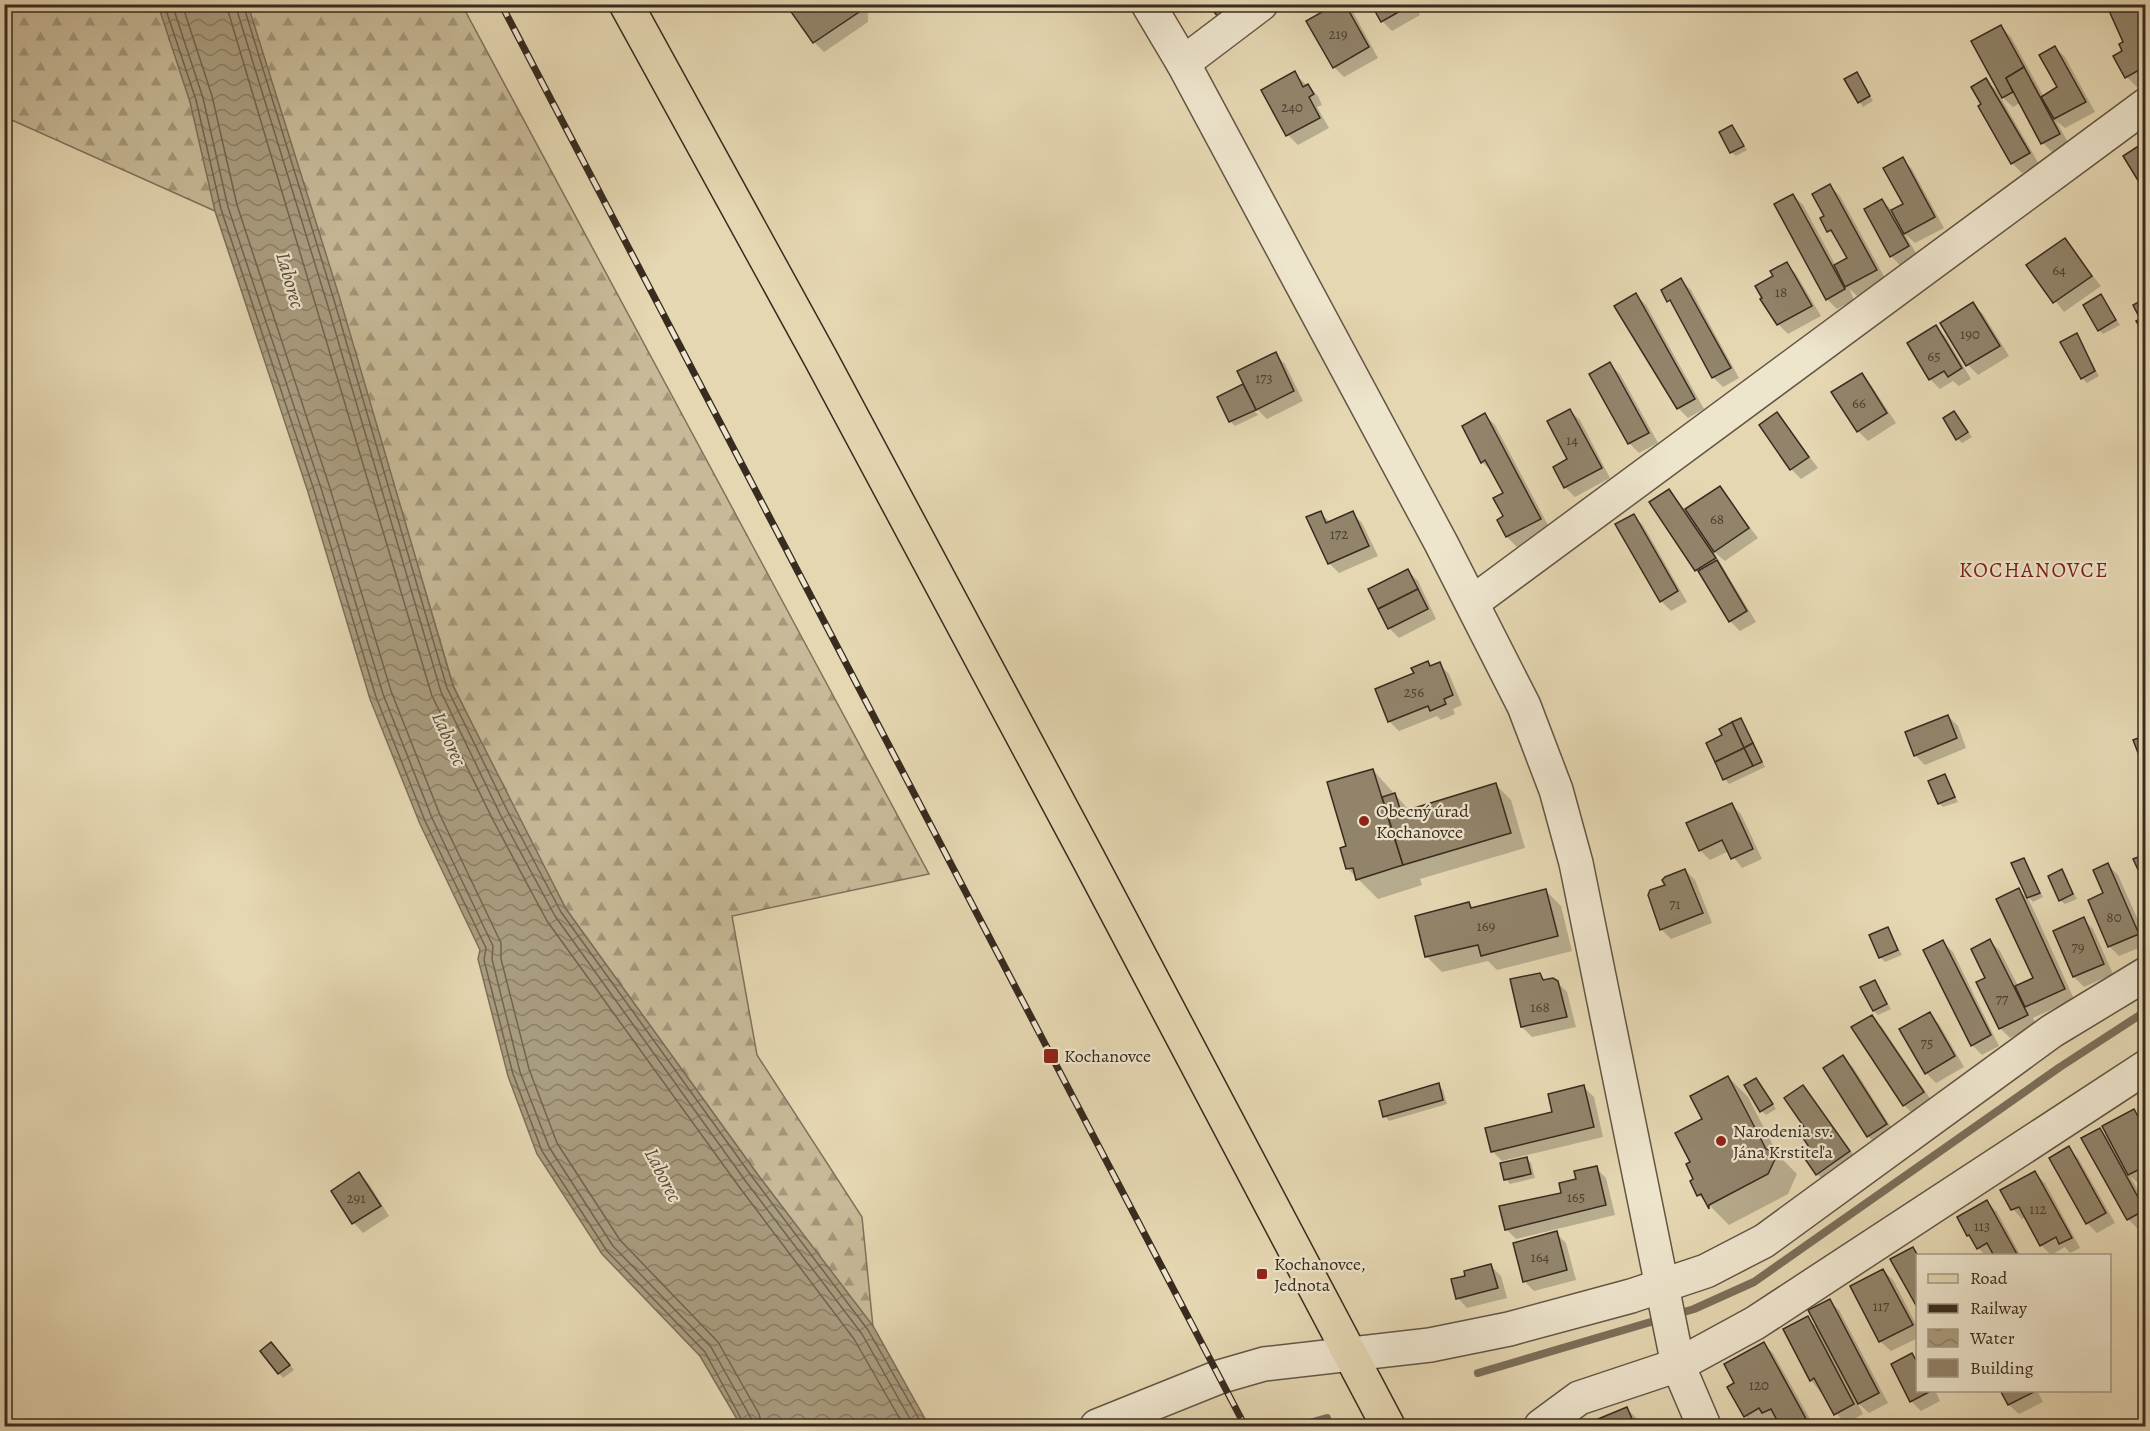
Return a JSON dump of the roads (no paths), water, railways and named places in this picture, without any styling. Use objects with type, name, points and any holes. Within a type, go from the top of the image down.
[{"type":"main road","points":[[626,4],[826,370],[1353,1356],[1388,1426]]},
{"type":"street","points":[[1148,4],[1183,63],[1473,602],[1524,706],[1559,801],[1587,916],[1669,1322],[1704,1426]]},
{"type":"street","points":[[1183,63],[1261,4]]},
{"type":"street","points":[[1473,602],[2145,105]]},
{"type":"street","points":[[1541,1426],[1579,1398],[1669,1322],[1706,1271],[1764,1241],[2052,1031],[2145,974]]},
{"type":"street","points":[[1097,1426],[1219,1377],[1264,1364],[1303,1358],[1353,1356],[1430,1345],[1509,1329],[1669,1322],[1755,1323],[2145,1067]]},
{"type":"water","name":"Laborec","points":[[158,5],[248,5],[340,299],[453,686],[566,909],[758,1175],[873,1326],[929,1426],[741,1426],[700,1356],[602,1254],[537,1154],[508,1076],[478,959],[480,950],[420,824],[370,699],[308,492],[215,211],[190,102]]},
{"type":"waterway","points":[[1674,1315],[1694,1309],[1754,1282],[2060,1067],[2146,1011]]},
{"type":"waterway","points":[[1478,1373],[1661,1319]]},
{"type":"waterway","points":[[1299,1426],[1327,1418]]},
{"type":"railway","points":[[501,4],[1245,1426]]},
{"type":"place","name":"Obecný úrad Kochanovce","points":[[1364,821]]},
{"type":"place","name":"Kochanovce","points":[[1051,1056]]},
{"type":"place","name":"Narodenia sv. Jána Krstiteľa","points":[[1721,1141]]},
{"type":"place","name":"Kochanovce, Jednota","points":[[1262,1274]]},
{"type":"district","name":"KOCHANOVCE","points":[[2034,570]]}]
